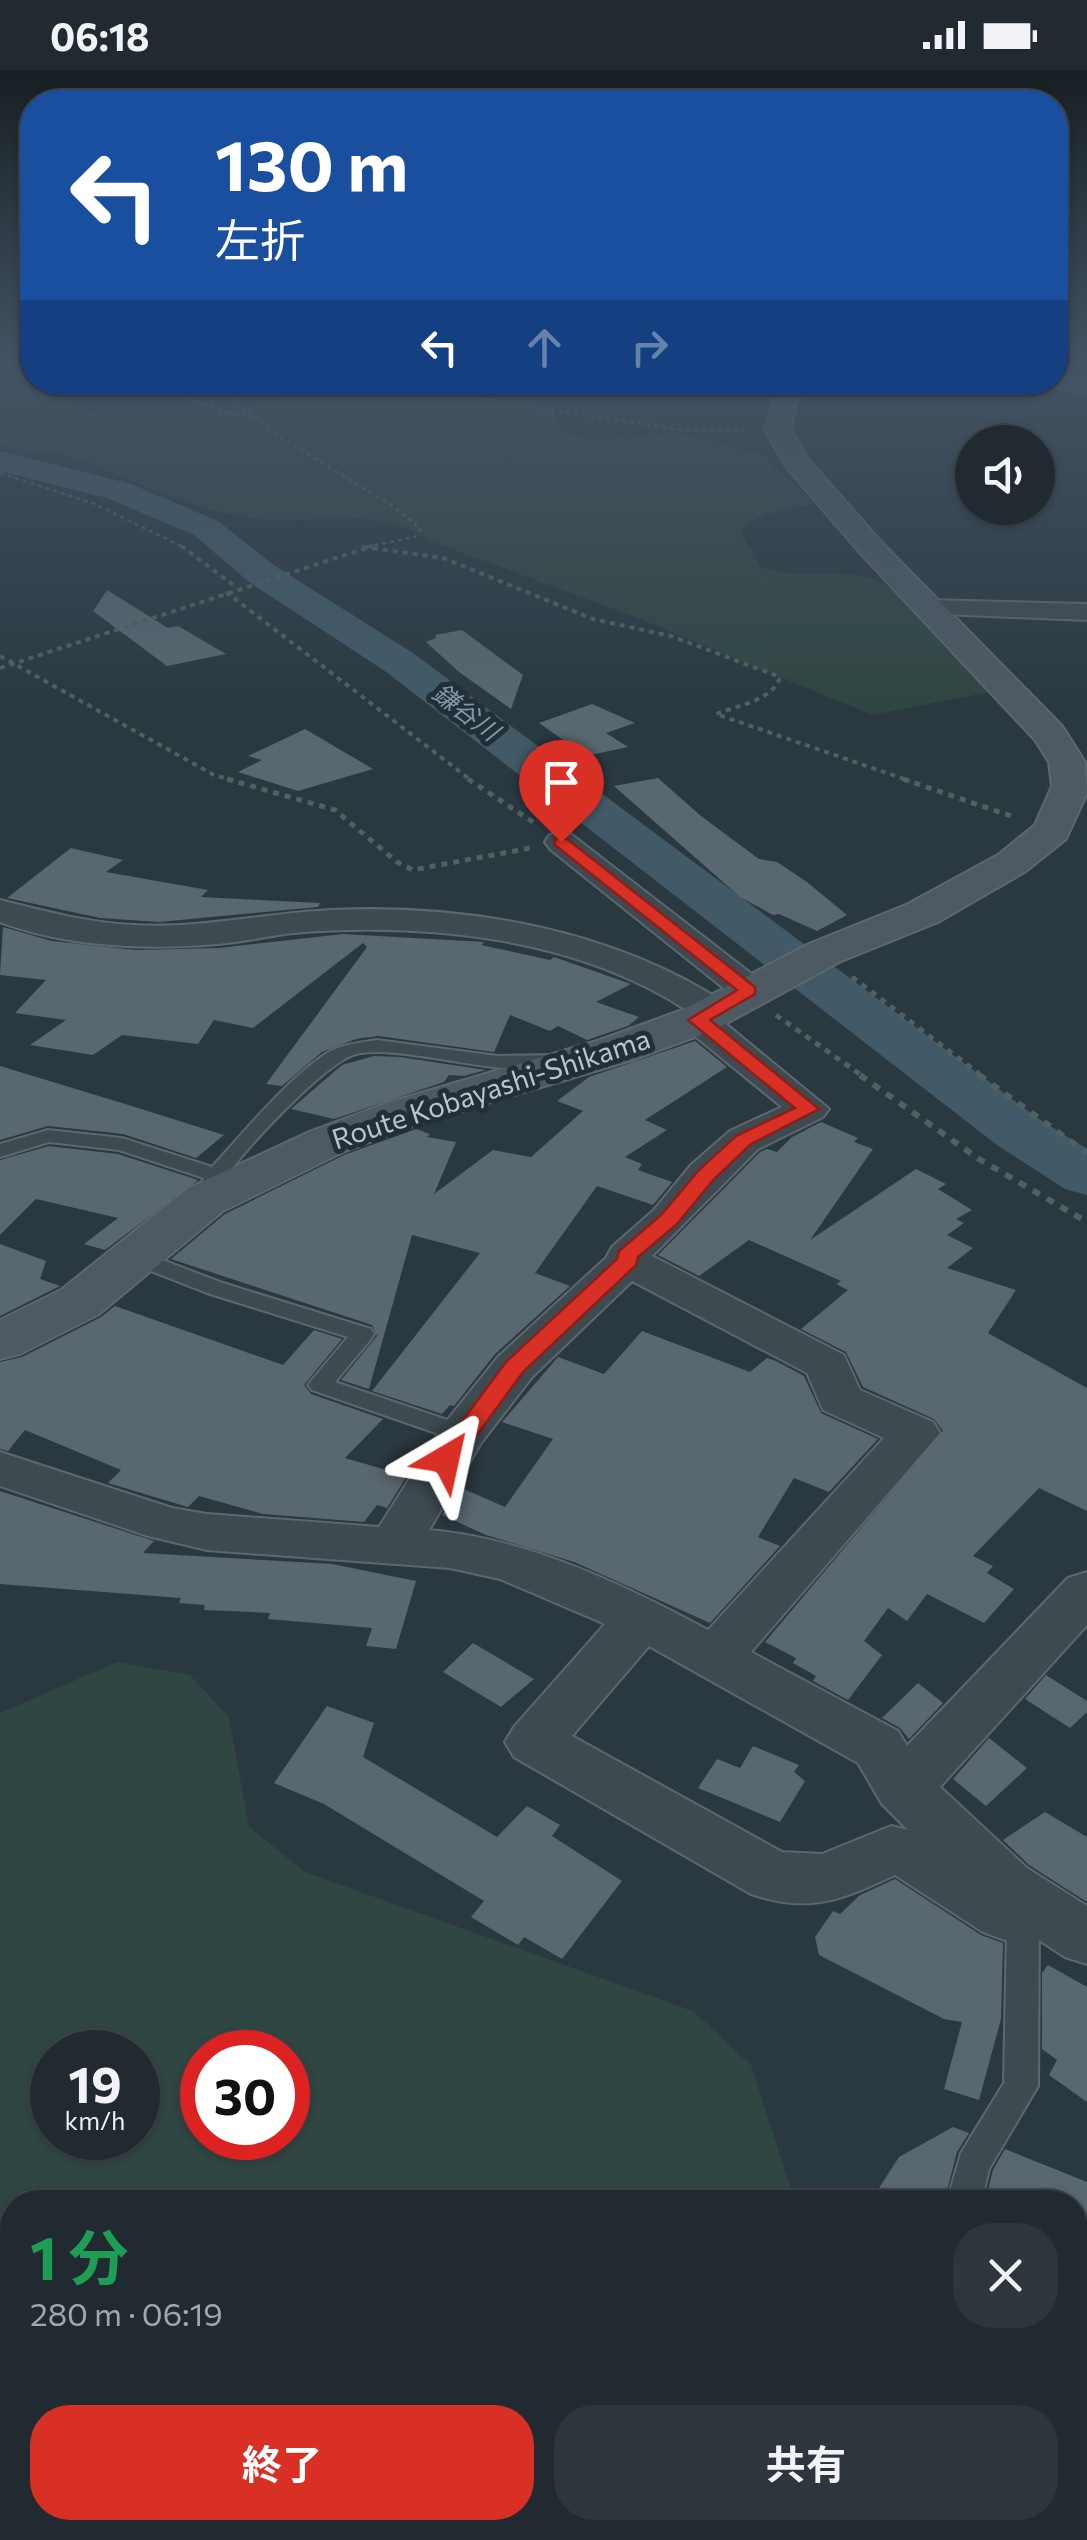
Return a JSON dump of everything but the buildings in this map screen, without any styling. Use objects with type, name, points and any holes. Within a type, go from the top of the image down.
[{"type":"main road","points":[[811,479],[927,608],[1038,720],[1067,762],[1071,786],[1052,830]]},
{"type":"main road","name":"Route Kobayashi-Shikama","points":[[0,1342],[80,1302],[136,1257],[210,1188],[341,1136],[580,1061],[729,1002],[819,956],[923,912],[1012,863],[1052,830]]},
{"type":"street","points":[[927,608],[1087,612]]},
{"type":"street","points":[[561,842],[729,1002],[809,1109],[744,1140],[706,1174],[669,1219],[627,1256],[628,1261]]},
{"type":"street","points":[[0,910],[58,927],[112,933],[216,935],[295,923],[376,920],[511,932],[626,963],[729,1002]]},
{"type":"street","points":[[394,1545],[462,1434],[514,1367],[628,1261]]},
{"type":"street","points":[[628,1261],[826,1365],[840,1400],[916,1432],[716,1656]]},
{"type":"street","points":[[0,1468],[166,1524],[207,1532],[450,1550],[513,1564],[642,1618],[878,1747],[903,1788],[1050,1924]]},
{"type":"street","points":[[903,1788],[1087,1591]]},
{"type":"street","points":[[642,1618],[534,1742],[774,1876],[828,1879],[881,1852],[906,1853],[1050,1924]]},
{"type":"lane","points":[[0,1152],[48,1136],[122,1144],[210,1188],[272,1112],[332,1058],[352,1049],[378,1046],[498,1062],[580,1061]]},
{"type":"lane","points":[[136,1257],[215,1288],[363,1334],[320,1384],[462,1434]]},
{"type":"lane","points":[[967,2190],[973,2164],[1021,2086],[1050,1924]]},
{"type":"path","points":[[19,479],[86,498],[157,530],[189,548],[236,588]]},
{"type":"path","points":[[0,668],[363,547],[416,537],[421,529],[380,496],[351,479]]},
{"type":"path","points":[[363,547],[443,558],[593,619],[672,636],[713,655],[780,676],[778,686],[764,696],[716,714],[1052,830]]},
{"type":"path","points":[[226,592],[491,796],[512,806],[561,842]]},
{"type":"path","points":[[0,656],[17,662],[214,775],[336,810],[397,862],[414,870],[561,842]]},
{"type":"path","points":[[819,956],[1087,1153]]},
{"type":"path","points":[[729,1002],[772,1012],[979,1159],[1087,1222]]},
{"type":"green space","points":[[129,479],[788,479],[816,503],[766,514],[745,525],[742,534],[761,567],[787,573],[856,575],[884,585],[918,611],[996,691],[872,715],[630,615],[389,523],[350,518],[266,520],[176,498]]},
{"type":"green space","points":[[117,1662],[190,1675],[229,1717],[249,1827],[305,1872],[693,2011],[751,2065],[791,2190],[0,2190],[0,1713]]},
{"type":"waterway","name":"鎌谷川","points":[[72,479],[119,491],[206,528],[262,574],[399,662],[1018,1132],[1087,1176]]},
{"type":"route","points":[[446,1459],[514,1367],[628,1261],[627,1256],[669,1219],[706,1174],[744,1140],[809,1109],[698,1020],[749,990],[561,842]]}]
